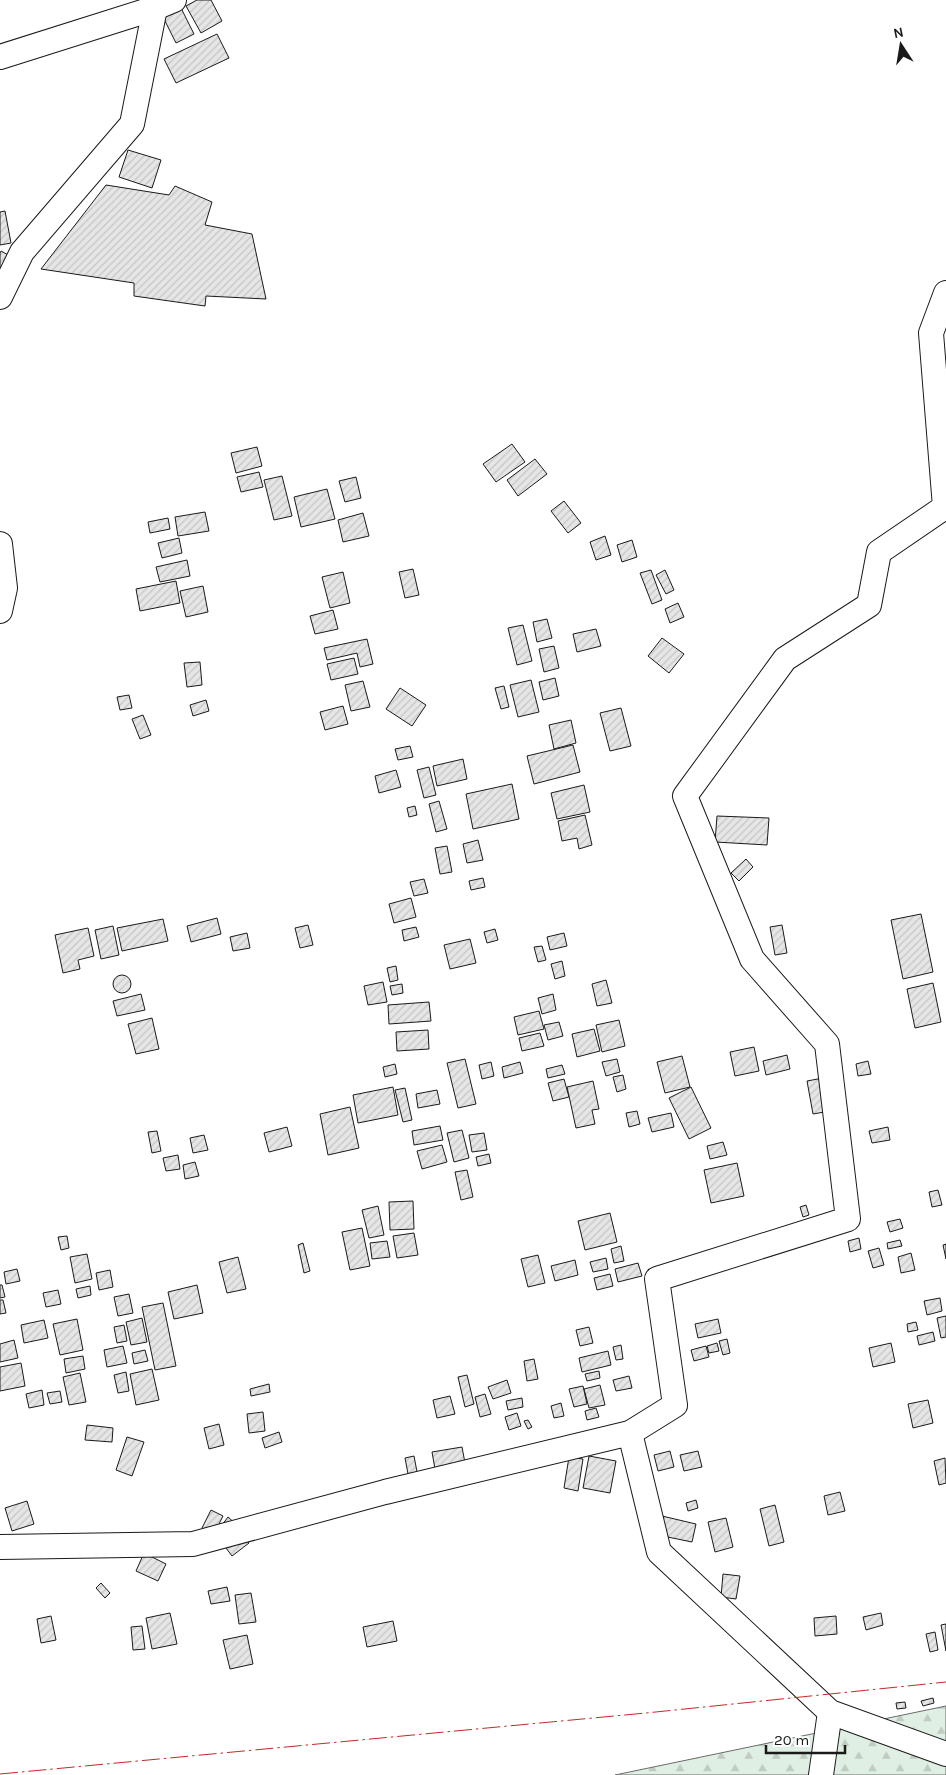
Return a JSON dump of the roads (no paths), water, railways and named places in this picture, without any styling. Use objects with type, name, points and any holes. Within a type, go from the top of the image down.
[{"type":"street","points":[[0,58],[164,4]]},
{"type":"street","points":[[0,297],[22,252],[132,124],[164,4]]},
{"type":"street","points":[[0,1547],[193,1544],[385,1492],[630,1433],[675,1404],[657,1279],[848,1219],[827,1044],[752,959],[686,796],[784,659],[869,605],[879,552],[945,506],[939,334],[946,293]]},
{"type":"street","points":[[0,544],[5,588],[0,611]]},
{"type":"street","points":[[630,1433],[659,1552],[830,1712],[946,1754]]},
{"type":"street","points":[[821,1775],[830,1712]]}]
